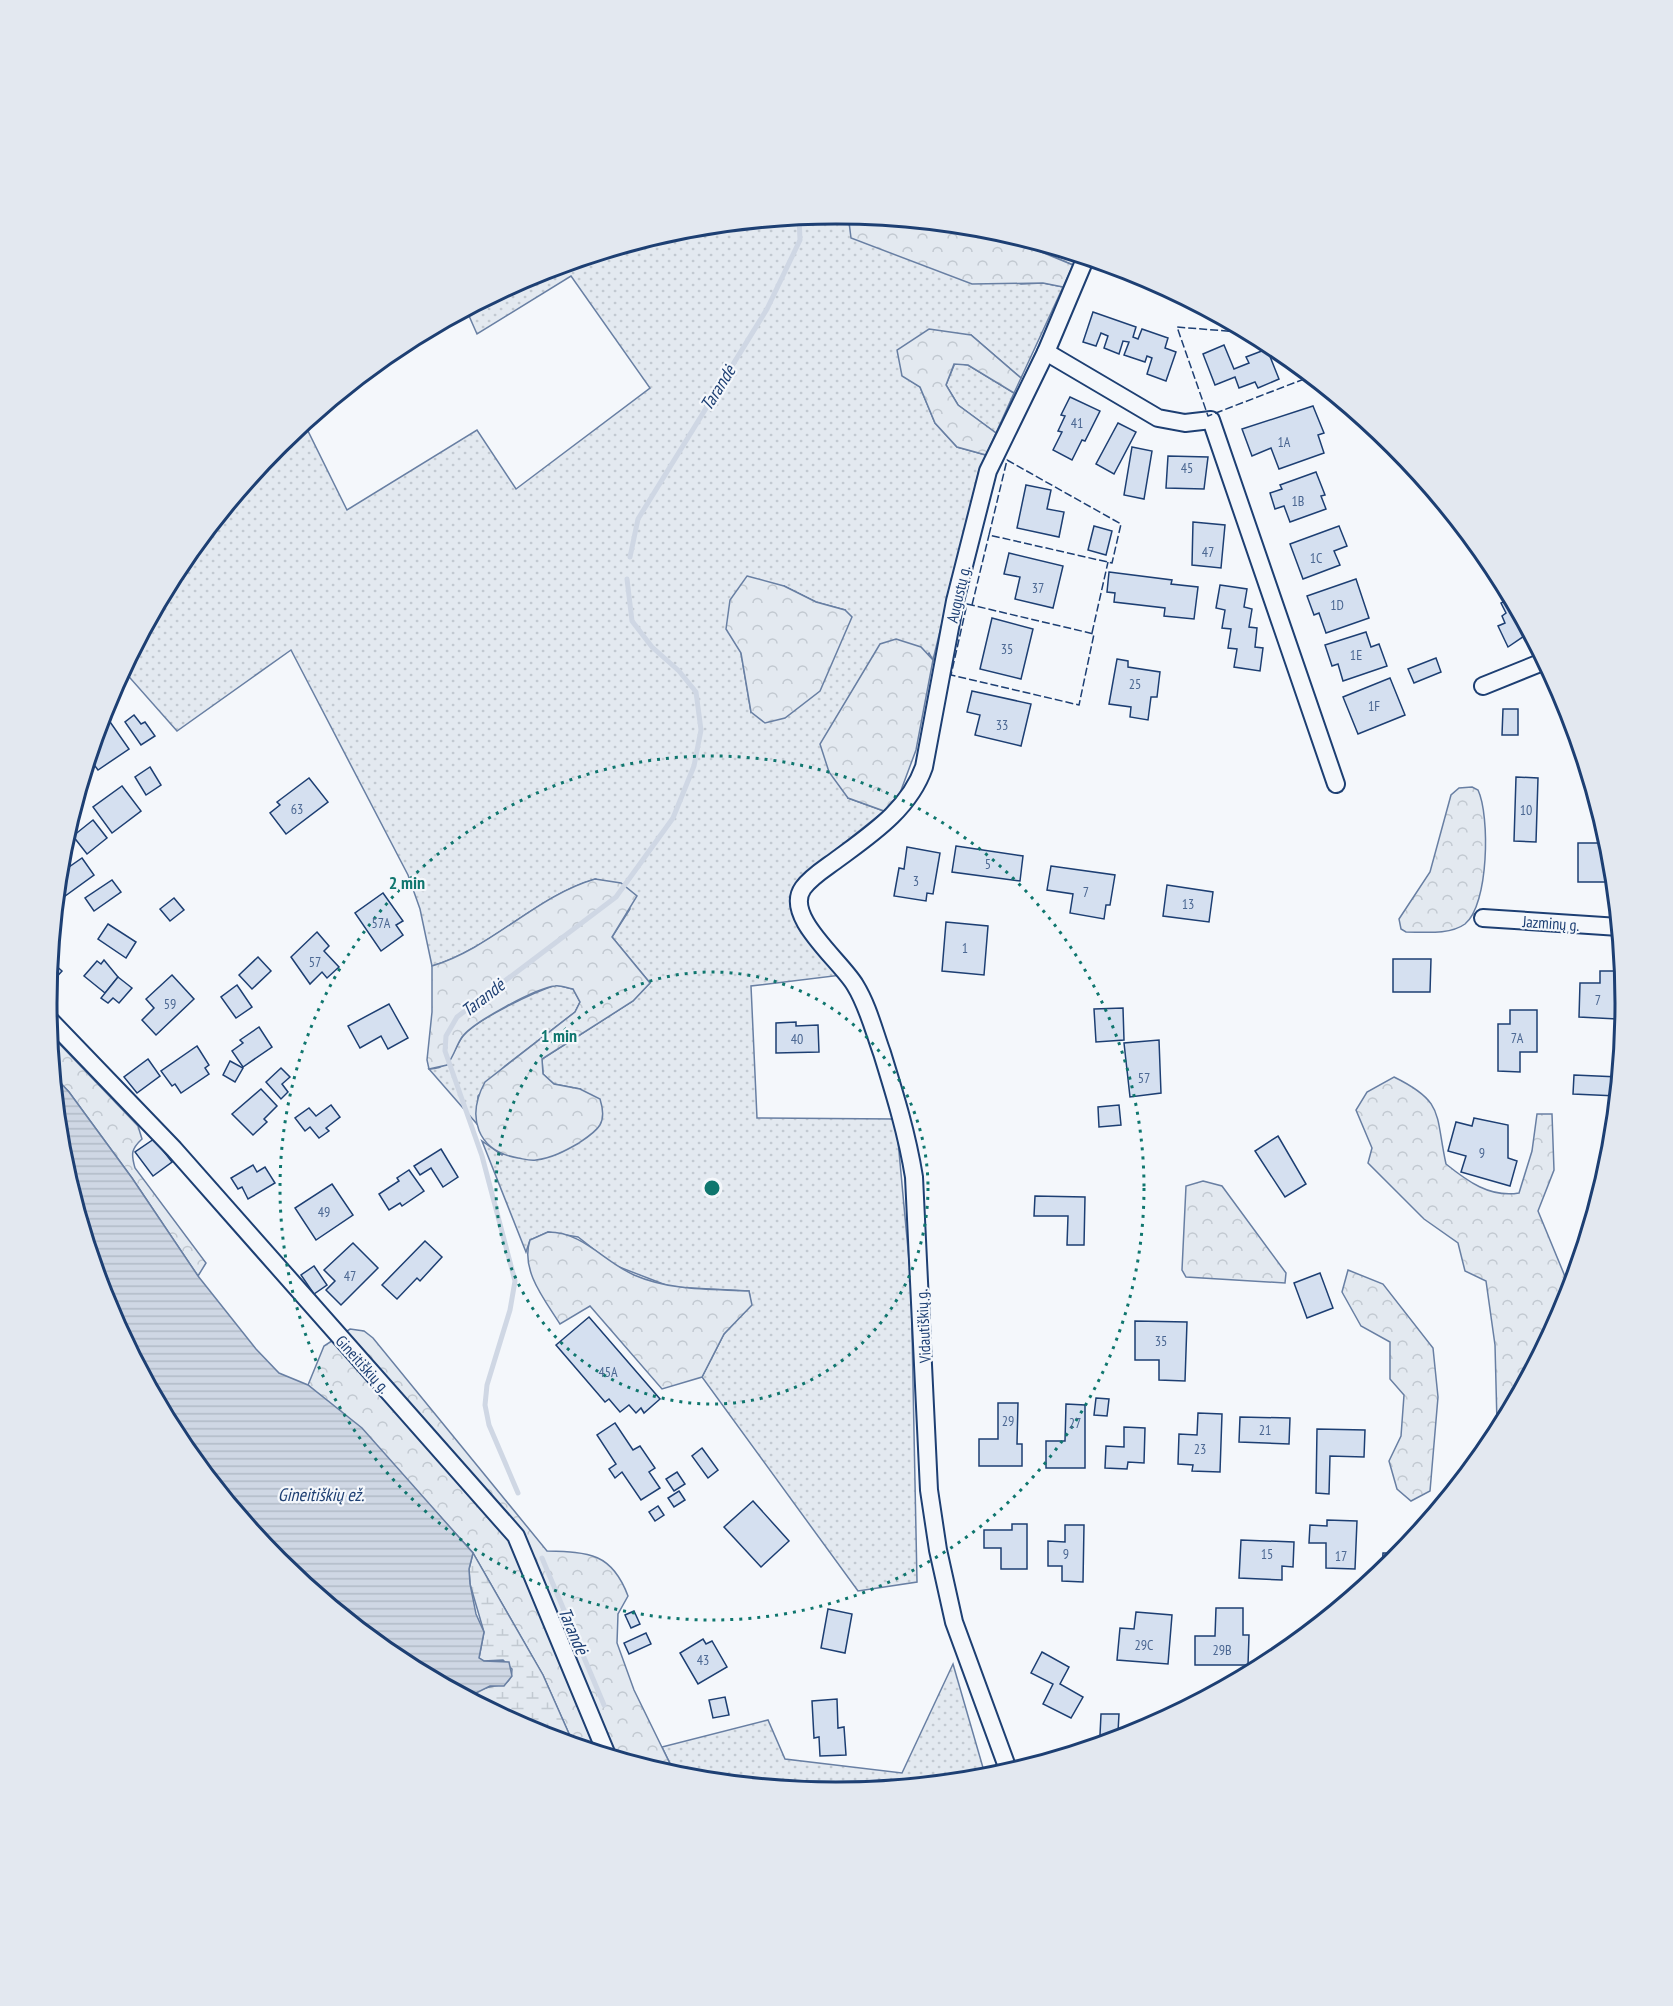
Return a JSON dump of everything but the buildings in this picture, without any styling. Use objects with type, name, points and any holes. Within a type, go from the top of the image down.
[{"type":"street","name":"Augustų g.","points":[[798,898],[803,887],[816,875],[876,831],[905,802],[918,785],[924,767],[956,601],[988,471],[1047,352],[1083,264]]},
{"type":"street","points":[[1047,352],[1158,418],[1185,423],[1211,420],[1336,784]]},
{"type":"street","points":[[1483,686],[1539,664]]},
{"type":"street","name":"Vidautiškių g.","points":[[798,898],[798,910],[802,921],[836,959],[856,986],[871,1021],[905,1126],[914,1177],[929,1490],[938,1550],[954,1622],[1006,1764]]},
{"type":"street","name":"Jazminų g.","points":[[1483,918],[1612,927]]},
{"type":"street","name":"Gineitiškių g.","points":[[58,1028],[174,1149],[516,1536],[599,1729],[604,1747]]},
{"type":"green space","points":[[849,224],[938,230],[989,238],[1034,249],[1073,265],[1063,287],[1043,283],[972,284],[851,238]]},
{"type":"green space","points":[[786,225],[866,225],[1021,284],[1043,283],[1063,287],[1021,378],[971,335],[902,375],[920,387],[935,423],[957,447],[986,455],[979,470],[933,660],[929,653],[848,798],[884,811],[798,880],[791,894],[793,908],[842,975],[751,986],[757,1118],[896,1119],[911,1282],[917,1582],[858,1591],[702,1377],[724,1334],[751,1305],[749,1291],[671,1287],[614,1265],[578,1237],[548,1232],[530,1240],[526,1252],[482,1141],[502,1155],[580,1089],[554,1084],[543,1074],[542,1059],[633,1001],[650,983],[612,937],[630,909],[596,879],[554,897],[475,947],[432,966],[420,909],[408,875],[291,650],[177,731],[129,676],[161,613],[218,528],[250,489],[308,431],[347,510],[477,430],[516,489],[650,388],[571,276],[477,334],[469,316],[538,283],[586,265],[684,238]],"holes":[[[784,586],[816,602],[845,610],[751,712],[741,653]]]},
{"type":"green space","points":[[1034,249],[1075,261],[1073,265]]},
{"type":"green space","points":[[929,329],[971,335],[1021,378],[1014,393],[968,365],[954,364],[946,385],[958,405],[996,433],[986,455],[957,447],[935,423],[920,387],[902,376],[897,350]]},
{"type":"green space","points":[[955,363],[968,365],[1014,393],[996,433],[958,405],[946,385]]},
{"type":"green space","points":[[747,576],[784,586],[816,602],[845,610],[852,617],[820,691],[785,718],[765,723],[751,712],[741,653],[726,629],[730,600]]},
{"type":"green space","points":[[896,639],[921,647],[933,660],[916,750],[900,793],[884,811],[848,798],[829,772],[820,744],[880,644]]},
{"type":"green space","points":[[1472,787],[1478,790],[1482,802],[1485,838],[1483,880],[1473,914],[1465,924],[1452,930],[1406,932],[1401,929],[1399,919],[1430,872],[1451,795],[1459,788]]},
{"type":"green space","points":[[595,879],[621,883],[637,896],[612,937],[650,983],[633,1001],[542,1059],[543,1074],[554,1084],[580,1089],[600,1099],[603,1115],[600,1126],[579,1143],[548,1158],[532,1160],[504,1154],[485,1140],[476,1120],[479,1095],[485,1082],[575,1012],[580,1002],[573,989],[561,986],[546,988],[534,993],[478,1023],[462,1037],[447,1065],[429,1069],[427,1060],[432,1012],[432,966],[474,947],[553,897]]},
{"type":"green space","points":[[556,985],[573,989],[580,1002],[575,1012],[505,1066],[478,1096],[477,1124],[429,1069],[443,1066],[451,1058],[463,1036],[480,1022],[521,1000]]},
{"type":"green space","points":[[59,1043],[138,1126],[142,1139],[133,1152],[135,1168],[206,1263],[198,1276],[132,1178],[62,1085]]},
{"type":"green space","points":[[1394,1077],[1422,1094],[1435,1111],[1446,1164],[1471,1182],[1498,1193],[1519,1193],[1532,1151],[1537,1114],[1552,1114],[1554,1170],[1538,1211],[1566,1278],[1536,1348],[1497,1417],[1495,1345],[1486,1281],[1465,1271],[1458,1243],[1424,1219],[1368,1163],[1372,1148],[1356,1110],[1367,1092]]},
{"type":"green space","points":[[1203,1181],[1222,1186],[1286,1273],[1285,1283],[1186,1277],[1182,1270],[1186,1186]]},
{"type":"green space","points":[[548,1232],[572,1237],[623,1269],[648,1280],[676,1287],[749,1291],[752,1305],[724,1334],[702,1377],[662,1389],[590,1306],[560,1324],[541,1295],[528,1262],[530,1240]]},
{"type":"green space","points":[[1348,1270],[1383,1284],[1433,1348],[1438,1397],[1430,1491],[1411,1501],[1397,1489],[1389,1461],[1401,1436],[1404,1395],[1390,1379],[1390,1342],[1361,1326],[1342,1292]]},
{"type":"green space","points":[[350,1329],[364,1331],[373,1338],[547,1551],[587,1554],[606,1563],[614,1571],[628,1596],[618,1614],[617,1643],[634,1690],[670,1765],[569,1735],[543,1675],[473,1553],[437,1513],[308,1385],[324,1346]]},
{"type":"green space","points":[[473,1553],[543,1675],[569,1735],[538,1723],[476,1693],[481,1689],[504,1684],[511,1676],[512,1669],[503,1660],[483,1661],[479,1658],[484,1632],[470,1584],[469,1569]]},
{"type":"green space","points":[[953,1664],[983,1769],[887,1781],[786,1781],[735,1776],[671,1765],[662,1747],[768,1720],[785,1759],[902,1773]]},
{"type":"water","name":"Gineitiškių ež.","points":[[62,1085],[132,1178],[198,1276],[256,1349],[279,1373],[308,1385],[362,1428],[473,1553],[469,1569],[470,1584],[476,1614],[484,1632],[479,1658],[484,1661],[509,1662],[512,1676],[504,1686],[490,1686],[476,1693],[403,1651],[323,1589],[250,1517],[188,1436],[137,1348],[98,1254],[72,1155]]},
{"type":"waterway","name":"Tarandė","points":[[630,557],[638,519],[767,309],[800,240],[799,225]]},
{"type":"waterway","name":"Tarandė","points":[[518,1493],[489,1425],[485,1405],[487,1385],[510,1310],[515,1281],[482,1156],[445,1051],[446,1036],[457,1017],[616,897],[673,818],[694,766],[701,730],[696,692],[679,671],[652,647],[632,621],[627,579]]},
{"type":"waterway","name":"Tarandė","points":[[542,1558],[604,1705]]},
{"type":"fence","points":[[1232,331],[1177,327],[1208,416],[1303,379]]},
{"type":"fence","points":[[1007,460],[1121,524],[1112,563],[989,535],[1007,460]]},
{"type":"fence","points":[[972,605],[989,535]]},
{"type":"fence","points":[[1092,633],[1108,562]]},
{"type":"fence","points":[[967,604],[1094,634],[1079,705],[951,675],[967,604]]}]
